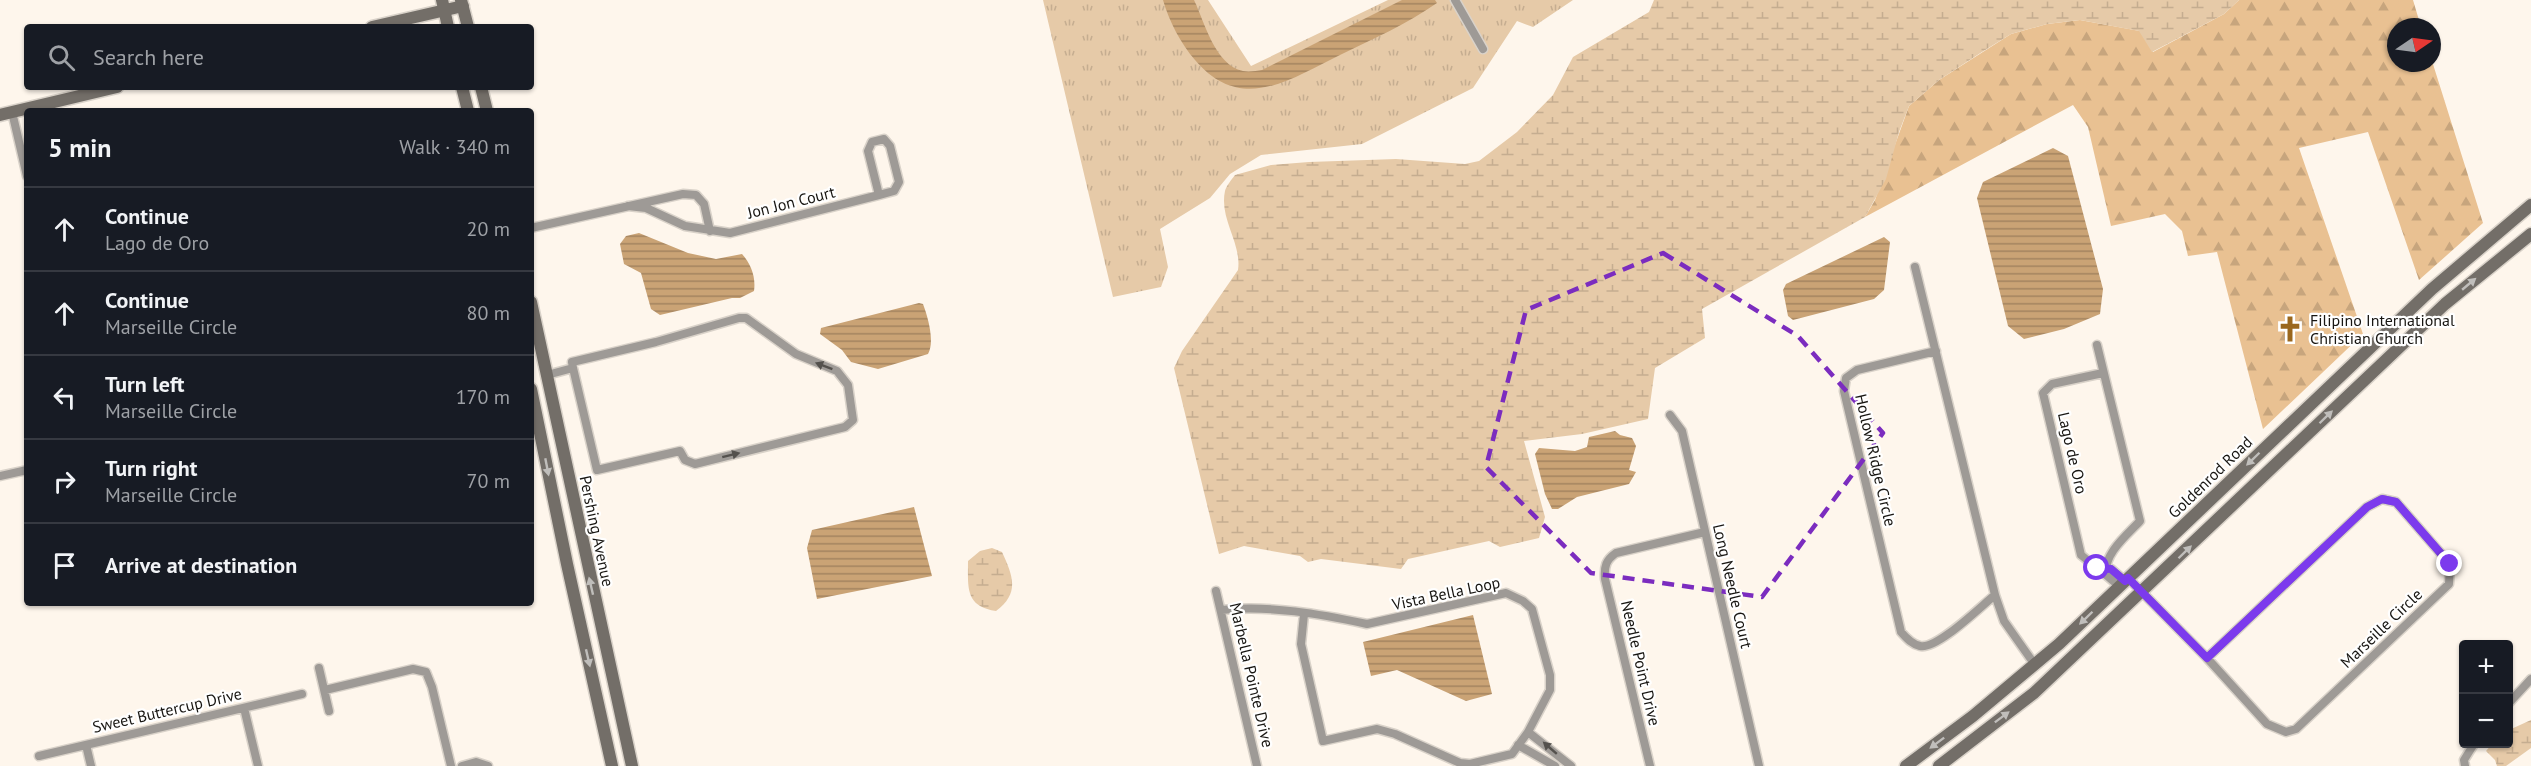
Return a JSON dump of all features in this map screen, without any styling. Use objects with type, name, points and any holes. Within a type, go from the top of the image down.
[{"type":"main road","points":[[382,24],[443,5],[462,3],[467,24]]},
{"type":"main road","points":[[443,5],[447,24]]},
{"type":"main road","points":[[27,108],[104,90]]},
{"type":"main road","points":[[463,90],[467,108]]},
{"type":"main road","points":[[482,90],[486,108]]},
{"type":"main road","points":[[6,113],[24,109]]},
{"type":"main road","name":"Goldenrod Road","points":[[1905,766],[1973,716],[2035,665],[2432,288],[2531,205]]},
{"type":"main road","points":[[1940,766],[2034,693],[2445,304],[2531,234]]},
{"type":"main road","name":"Pershing Avenue","points":[[534,330],[536,349],[547,375],[587,568],[632,766]]},
{"type":"main road","points":[[534,404],[612,766]]},
{"type":"street","points":[[1455,0],[1483,49]]},
{"type":"street","points":[[6,113],[24,167]]},
{"type":"street","name":"Jon Jon Court","points":[[628,206],[646,208],[685,226],[730,233],[879,195],[894,191],[899,182],[890,146],[884,139],[872,142],[868,151],[879,195]]},
{"type":"street","name":"Jon Jon Court","points":[[534,227],[683,194],[696,195],[704,204],[710,231]]},
{"type":"street","points":[[1915,267],[1995,595],[2004,621],[2035,665]]},
{"type":"street","points":[[2432,288],[2445,304]]},
{"type":"street","points":[[746,318],[796,354],[837,371],[848,385],[853,420],[845,427],[695,464],[685,460],[680,451],[597,470],[573,368],[572,362],[746,318]]},
{"type":"street","points":[[2097,345],[2140,521],[2112,552],[2105,570]]},
{"type":"street","name":"Hollow Ridge Circle","points":[[1936,351],[1857,370],[1846,378],[1844,391],[1901,632],[1911,642],[1923,647],[1936,643],[1995,595]]},
{"type":"street","points":[[547,375],[573,368]]},
{"type":"street","name":"Lago de Oro","points":[[2103,373],[2052,384],[2043,393],[2081,555],[2097,568],[2111,569],[2124,582]]},
{"type":"street","name":"Long Needle Court","points":[[1670,416],[1682,431],[1759,766]]},
{"type":"street","points":[[0,476],[24,471]]},
{"type":"street","name":"Marseille Circle","points":[[2124,582],[2143,592],[2267,724],[2286,732],[2296,729],[2449,584],[2450,564],[2396,502],[2382,499],[2367,507],[2207,658]]},
{"type":"street","name":"Needle Point Drive","points":[[1650,766],[1604,568],[1608,558],[1616,553],[1705,532]]},
{"type":"street","name":"Marbella Pointe Drive","points":[[1216,591],[1257,766]]},
{"type":"street","name":"Vista Bella Loop","points":[[1222,610],[1254,607],[1304,614],[1367,624],[1506,593],[1523,601],[1532,609],[1550,675],[1550,690],[1528,732],[1512,753],[1470,764],[1460,763],[1395,734],[1377,729],[1323,741],[1301,644],[1304,614]]},
{"type":"street","points":[[319,668],[329,711]]},
{"type":"street","points":[[325,690],[414,669],[426,672],[432,687],[451,766]]},
{"type":"street","points":[[2513,699],[2531,679]]},
{"type":"street","name":"Sweet Buttercup Drive","points":[[39,756],[302,694]]},
{"type":"street","points":[[244,708],[258,766]]},
{"type":"street","points":[[1528,732],[1571,766]]},
{"type":"street","points":[[86,745],[91,766]]},
{"type":"street","points":[[1518,745],[1555,766]]},
{"type":"street","points":[[2465,766],[2464,760],[2472,748]]},
{"type":"street","points":[[462,766],[476,762],[488,766]]},
{"type":"highlighted area","points":[[1663,253],[1798,336],[1883,433],[1762,597],[1591,573],[1486,467],[1526,310]]},
{"type":"green space","points":[[1043,0],[1208,0],[1251,66],[1388,0],[1573,0],[1533,27],[1517,21],[1473,88],[1362,144],[1261,155],[1230,174],[1210,198],[1160,229],[1168,267],[1161,287],[1113,297]]},
{"type":"green space","points":[[1654,0],[2239,0],[2224,14],[2152,52],[2139,31],[2080,20],[2047,24],[2011,34],[1939,80],[1909,106],[1886,179],[1865,217],[1702,309],[1705,338],[1655,368],[1648,419],[1582,434],[1524,441],[1545,517],[1539,538],[1500,547],[1489,541],[1408,559],[1401,569],[1321,559],[1308,562],[1300,556],[1244,546],[1219,554],[1174,368],[1182,351],[1238,270],[1237,250],[1224,201],[1226,189],[1235,175],[1271,165],[1309,162],[1396,159],[1465,164],[1479,161],[1517,132],[1553,95],[1573,57],[1649,12]]},
{"type":"green space","points":[[2239,0],[2413,0],[2418,18],[2387,18],[2387,72],[2435,72],[2483,223],[2419,280],[2368,132],[2299,148],[2363,334],[2263,429],[2217,252],[2188,256],[2182,231],[2165,214],[2111,226],[2088,127],[2073,105],[1865,217],[1875,200],[1909,106],[1939,80],[2011,34],[2047,24],[2080,20],[2140,31],[2153,52],[2224,14]]},
{"type":"green space","points":[[992,548],[1002,552],[1012,584],[1009,598],[996,611],[986,609],[974,600],[970,594],[968,580],[968,561],[980,551]]},
{"type":"green space","points":[[2531,720],[2531,748],[2506,766],[2497,766],[2495,760],[2486,751],[2489,748],[2513,748],[2513,728]]},
{"type":"shaded area","points":[[1163,0],[1194,0],[1218,52],[1225,61],[1243,71],[1262,70],[1402,0],[1435,0],[1437,3],[1402,24],[1302,74],[1266,87],[1248,89],[1230,86],[1212,76],[1195,60],[1176,32]]},
{"type":"shaded area","points":[[2053,148],[2068,156],[2103,289],[2100,314],[2064,329],[2024,339],[2008,326],[1977,198],[1983,182]]},
{"type":"shaded area","points":[[639,233],[688,253],[716,259],[742,254],[752,271],[754,291],[740,298],[660,315],[651,309],[641,273],[624,264],[620,244],[626,236]]},
{"type":"shaded area","points":[[1884,237],[1890,242],[1884,290],[1874,299],[1793,320],[1788,316],[1783,290],[1786,284]]},
{"type":"shaded area","points":[[919,303],[923,304],[930,329],[931,343],[928,354],[878,369],[851,362],[842,350],[820,334],[821,328]]},
{"type":"shaded area","points":[[1615,431],[1632,438],[1636,446],[1629,470],[1636,472],[1629,484],[1577,497],[1558,509],[1552,509],[1545,494],[1535,454],[1539,448],[1575,451],[1587,447],[1589,437]]},
{"type":"shaded area","points":[[914,507],[932,576],[817,599],[807,548],[812,530]]},
{"type":"shaded area","points":[[1473,615],[1492,694],[1466,701],[1397,670],[1371,676],[1363,642]]},
{"type":"place","name":"Filipino International Christian Church","points":[[2290,329]]},
{"type":"route","points":[[2097,568],[2111,569],[2125,581],[2128,578],[2207,658],[2367,507],[2382,499],[2396,502],[2450,564]]}]
